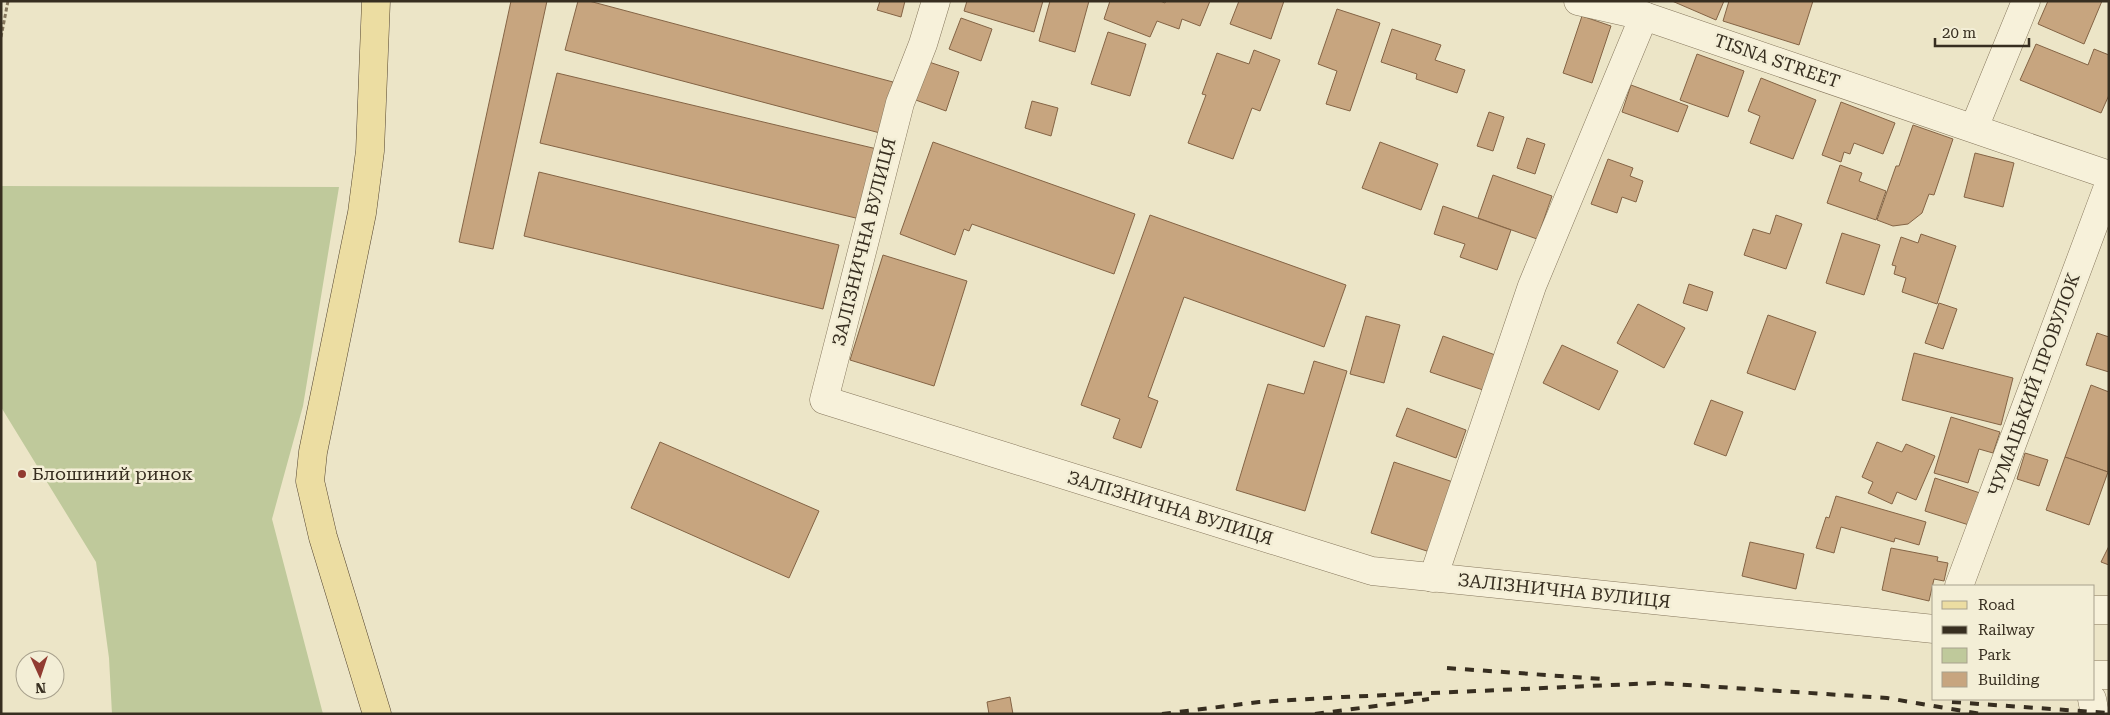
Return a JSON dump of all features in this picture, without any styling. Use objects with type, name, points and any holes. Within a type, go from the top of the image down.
[{"type":"main road","points":[[376,1],[370,151],[362,214],[313,452],[310,481],[323,537],[377,714]]},
{"type":"street","name":"ЗАЛІЗНИЧНА ВУЛИЦЯ","points":[[936,1],[923,44],[900,103],[824,400],[1372,571],[1932,629]]},
{"type":"street","name":"TISNA STREET","points":[[1578,1],[1644,16],[1974,128]]},
{"type":"street","points":[[2026,1],[1974,128],[2109,175]]},
{"type":"street","points":[[1433,578],[1532,286],[1644,16]]},
{"type":"street","name":"ЧУМАЦЬКИЙ ПРОВУЛОК","points":[[1959,585],[2109,184]]},
{"type":"street","points":[[2095,610],[2109,610]]},
{"type":"street","points":[[2095,675],[2109,675]]},
{"type":"street","points":[[2092,700],[2094,714]]},
{"type":"path","points":[[1,37],[8,1]]},
{"type":"green space","points":[[1,186],[339,187],[303,406],[272,519],[323,714],[112,714],[109,658],[96,562],[1,407]]},
{"type":"building","points":[[511,1],[547,1],[493,249],[459,242]]},
{"type":"building","points":[[578,1],[589,1],[893,82],[880,133],[565,50]]},
{"type":"building","points":[[880,1],[905,1],[901,17],[877,10]]},
{"type":"building","points":[[967,1],[1043,1],[1034,32],[964,11]]},
{"type":"building","points":[[1050,1],[1089,1],[1075,52],[1039,41]]},
{"type":"building","points":[[1110,1],[1160,1],[1165,3],[1166,1],[1210,1],[1200,26],[1182,19],[1179,29],[1157,21],[1150,37],[1104,19]]},
{"type":"building","points":[[1239,1],[1284,1],[1271,39],[1230,24]]},
{"type":"building","points":[[1672,1],[1724,1],[1716,20]]},
{"type":"building","points":[[1729,1],[1813,1],[1799,45],[1723,21]]},
{"type":"building","points":[[2048,1],[2102,1],[2084,44],[2038,24]]},
{"type":"building","points":[[1337,9],[1380,23],[1350,111],[1326,104],[1337,71],[1318,64]]},
{"type":"building","points":[[1582,16],[1611,26],[1592,83],[1563,73]]},
{"type":"building","points":[[961,18],[992,29],[981,61],[949,49]]},
{"type":"building","points":[[1392,29],[1441,45],[1435,60],[1465,70],[1457,93],[1416,79],[1417,74],[1381,62]]},
{"type":"building","points":[[1108,32],[1146,44],[1130,96],[1091,84]]},
{"type":"building","points":[[2036,44],[2088,65],[2094,49],[2109,55],[2109,95],[2101,113],[2020,80]]},
{"type":"building","points":[[1254,50],[1280,60],[1260,111],[1252,108],[1233,159],[1188,143],[1206,95],[1202,94],[1217,53],[1249,64]]},
{"type":"building","points":[[1697,54],[1744,71],[1728,117],[1680,100]]},
{"type":"building","points":[[926,61],[959,72],[946,111],[913,99]]},
{"type":"building","points":[[557,73],[877,149],[860,219],[540,143]]},
{"type":"building","points":[[1761,78],[1816,100],[1793,159],[1750,143],[1760,116],[1748,111]]},
{"type":"building","points":[[1631,85],[1688,106],[1678,132],[1622,112]]},
{"type":"building","points":[[1032,101],[1058,108],[1051,136],[1025,128]]},
{"type":"building","points":[[1841,102],[1895,123],[1883,154],[1854,143],[1850,154],[1844,152],[1841,162],[1822,155]]},
{"type":"building","points":[[1489,112],[1504,117],[1493,151],[1477,146]]},
{"type":"building","points":[[1913,125],[1953,139],[1934,195],[1929,194],[1922,213],[1908,224],[1893,226],[1877,220]]},
{"type":"building","points":[[1527,138],[1545,144],[1535,174],[1517,168]]},
{"type":"building","points":[[933,142],[1135,214],[1114,274],[972,224],[969,231],[964,229],[955,255],[900,234]]},
{"type":"building","points":[[1380,142],[1438,164],[1421,210],[1362,188]]},
{"type":"building","points":[[1975,153],[2014,163],[2003,207],[1964,197]]},
{"type":"building","points":[[1608,159],[1633,168],[1630,176],[1643,181],[1636,202],[1622,197],[1617,213],[1591,204]]},
{"type":"building","points":[[1840,165],[1862,173],[1859,181],[1886,191],[1876,220],[1827,203]]},
{"type":"building","points":[[539,172],[839,245],[823,309],[524,236]]},
{"type":"building","points":[[1493,175],[1552,196],[1537,239],[1478,218]]},
{"type":"building","points":[[1443,206],[1511,230],[1497,270],[1460,257],[1465,244],[1434,234]]},
{"type":"building","points":[[1150,215],[1346,285],[1324,347],[1184,297],[1148,397],[1158,401],[1141,448],[1113,438],[1120,419],[1081,405]]},
{"type":"building","points":[[1776,215],[1802,224],[1786,269],[1744,255],[1753,229],[1770,234]]},
{"type":"building","points":[[1842,233],[1880,245],[1864,295],[1826,283]]},
{"type":"building","points":[[1921,234],[1956,246],[1937,304],[1902,292],[1906,278],[1894,274],[1896,266],[1892,265],[1901,237],[1918,243]]},
{"type":"building","points":[[883,255],[967,281],[934,386],[850,360]]},
{"type":"building","points":[[1689,284],[1713,292],[1707,311],[1683,303]]},
{"type":"building","points":[[1939,303],[1957,309],[1943,349],[1925,343]]},
{"type":"building","points":[[1638,304],[1685,328],[1664,368],[1617,343]]},
{"type":"building","points":[[1768,315],[1816,332],[1795,390],[1747,373]]},
{"type":"building","points":[[1366,316],[1400,325],[1384,383],[1350,374]]},
{"type":"building","points":[[2097,333],[2109,337],[2109,372],[2086,365]]},
{"type":"building","points":[[1443,336],[1498,356],[1486,391],[1430,372]]},
{"type":"building","points":[[1562,345],[1618,371],[1599,410],[1543,383]]},
{"type":"building","points":[[1914,353],[2013,378],[2001,425],[1902,400]]},
{"type":"building","points":[[1314,361],[1347,371],[1305,511],[1236,490],[1268,384],[1304,394]]},
{"type":"building","points":[[2091,385],[2109,392],[2108,472],[2065,457]]},
{"type":"building","points":[[1711,400],[1743,412],[1726,456],[1694,444]]},
{"type":"building","points":[[1407,408],[1466,430],[1456,458],[1396,436]]},
{"type":"building","points":[[1951,417],[2000,432],[1993,453],[1979,449],[1968,483],[1934,473]]},
{"type":"building","points":[[660,442],[819,511],[789,578],[631,508]]},
{"type":"building","points":[[1877,442],[1902,452],[1906,444],[1935,456],[1916,500],[1897,492],[1892,504],[1868,493],[1873,482],[1862,477]]},
{"type":"building","points":[[2025,453],[2048,460],[2039,486],[2017,479]]},
{"type":"building","points":[[2065,457],[2108,472],[2089,525],[2046,510]]},
{"type":"building","points":[[1394,462],[1456,483],[1433,553],[1371,533]]},
{"type":"building","points":[[1935,478],[1983,494],[1972,526],[1925,511]]},
{"type":"building","points":[[1836,496],[1926,522],[1919,545],[1895,538],[1894,542],[1841,527],[1834,553],[1816,548],[1826,517],[1829,518]]},
{"type":"building","points":[[1750,542],[1804,554],[1796,589],[1742,576]]},
{"type":"building","points":[[2109,546],[2109,565],[2101,562]]},
{"type":"building","points":[[1891,548],[1938,557],[1937,561],[1948,563],[1944,581],[1934,579],[1929,601],[1882,590]]},
{"type":"building","points":[[1010,697],[1013,714],[989,714],[987,702]]},
{"type":"railway","points":[[1447,668],[1602,679]]},
{"type":"railway","points":[[1162,714],[1259,702],[1657,683],[1887,698],[1981,714]]},
{"type":"railway","points":[[1315,714],[1429,699]]},
{"type":"railway","points":[[1952,702],[2109,713]]},
{"type":"place","name":"Блошиний ринок","points":[[22,474]]}]
